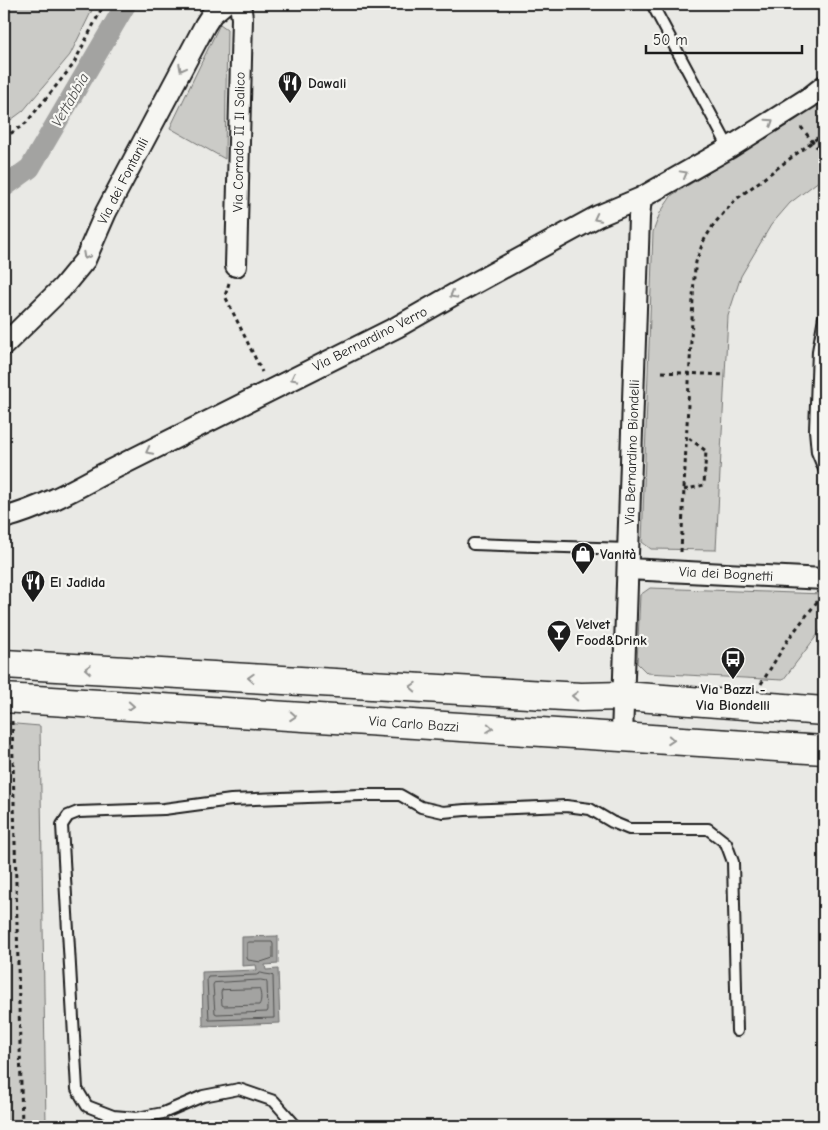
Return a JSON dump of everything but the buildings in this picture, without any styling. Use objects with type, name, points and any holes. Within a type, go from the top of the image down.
[{"type":"main road","points":[[4,664],[581,697],[624,696],[824,711]]},
{"type":"main road","name":"Via Carlo Bazzi","points":[[8,709],[622,737],[824,750]]},
{"type":"street","name":"Via dei Fontanili","points":[[4,345],[62,288],[85,260],[106,212],[205,25],[212,14],[224,4]]},
{"type":"street","name":"Via Corrado II Il Salico","points":[[236,266],[243,8]]},
{"type":"street","name":"Via Bernardino Verro","points":[[4,518],[37,507],[82,486],[397,327],[598,216],[641,198],[730,148],[824,86]]},
{"type":"street","name":"Via Bernardino Biondelli","points":[[622,737],[641,198]]},
{"type":"street","name":"Via dei Bognetti","points":[[628,559],[824,579]]},
{"type":"lane","points":[[652,4],[730,148]]},
{"type":"lane","points":[[824,317],[818,351],[815,430],[817,452],[824,469]]},
{"type":"lane","points":[[474,544],[628,559]]},
{"type":"lane","points":[[296,1126],[274,1101],[239,1088],[203,1096],[163,1113],[137,1118],[112,1116],[88,1106],[77,1089],[62,824],[68,816],[78,812],[164,809],[231,800],[361,795],[400,796],[421,806],[443,812],[566,806],[590,809],[612,822],[629,829],[708,829],[726,843],[733,862],[737,1031]]},
{"type":"path","points":[[4,138],[26,123],[73,65],[104,4]]},
{"type":"path","points":[[789,110],[824,156]]},
{"type":"path","points":[[681,552],[696,262],[703,242],[714,224],[735,200],[824,133]]},
{"type":"path","points":[[236,266],[224,296],[263,373]]},
{"type":"path","points":[[662,372],[725,375]]},
{"type":"path","points":[[684,490],[704,485],[706,451],[686,436]]},
{"type":"path","points":[[761,684],[789,638],[824,594]]},
{"type":"path","points":[[8,709],[22,1126]]},
{"type":"shaded area","points":[[4,4],[95,4],[70,55],[23,111],[4,125]]},
{"type":"shaded area","points":[[220,24],[227,29],[225,159],[170,128]]},
{"type":"shaded area","points":[[824,99],[824,177],[790,203],[771,225],[741,276],[728,316],[716,550],[651,549],[642,542],[653,232],[660,213],[672,195],[796,120]]},
{"type":"shaded area","points":[[650,588],[824,594],[824,626],[783,680],[647,673],[637,663],[640,595]]},
{"type":"shaded area","points":[[4,723],[40,726],[46,1126],[4,1126]]},
{"type":"water","points":[[278,936],[278,964],[265,965],[266,970],[278,969],[280,1023],[203,1026],[202,972],[257,970],[256,965],[242,966],[242,937]]},
{"type":"waterway","name":"Vettabbia","points":[[4,187],[30,168],[126,4]]},
{"type":"place","name":"Dawali","points":[[290,104]]},
{"type":"place","name":"Vanità","points":[[583,575]]},
{"type":"place","name":"El Jadida","points":[[33,603]]},
{"type":"place","name":"Velvet Food&Drink","points":[[559,653]]},
{"type":"place","name":"Via Bazzi - Via Biondelli","points":[[733,680]]}]
